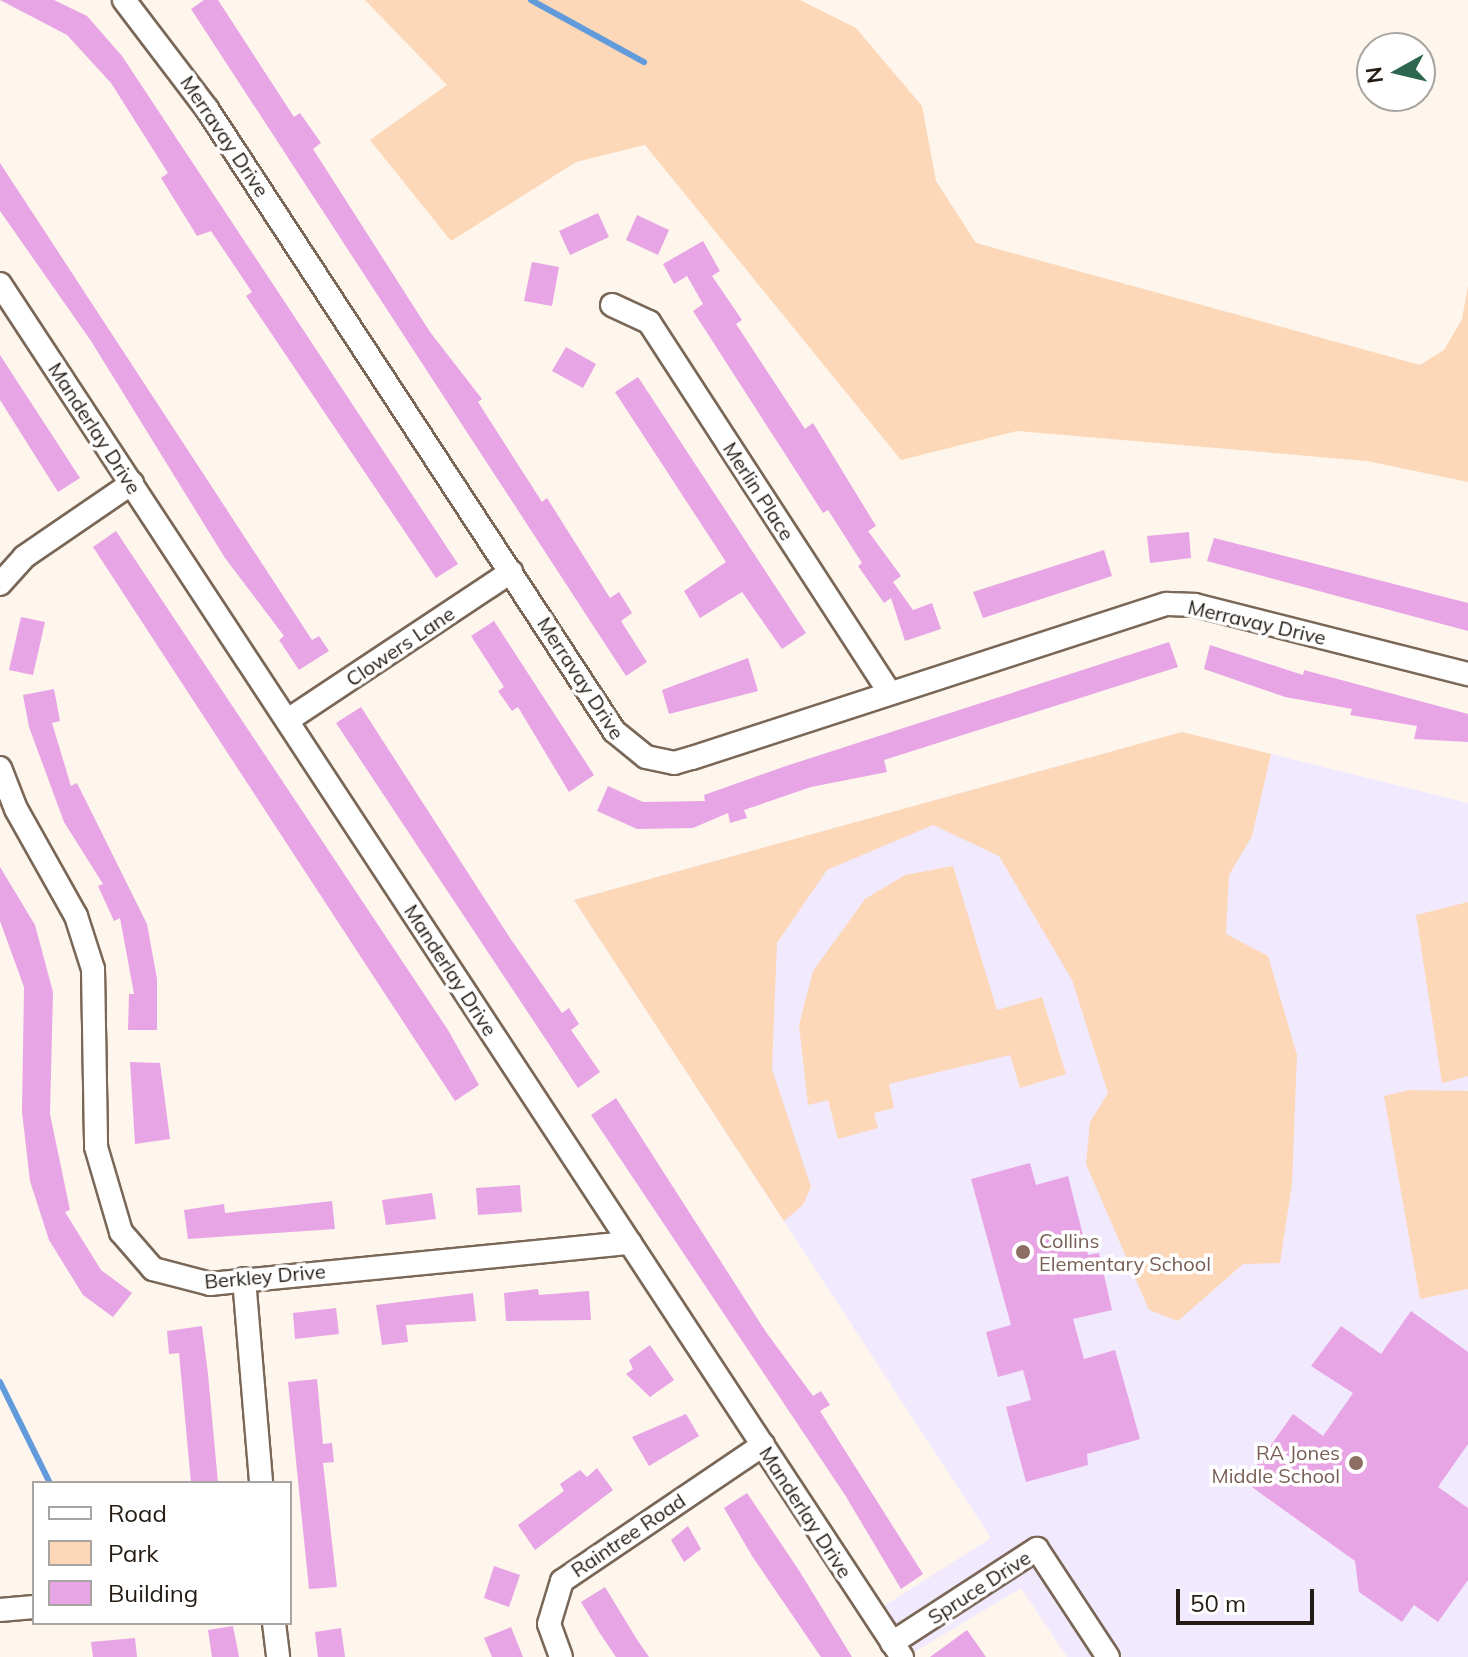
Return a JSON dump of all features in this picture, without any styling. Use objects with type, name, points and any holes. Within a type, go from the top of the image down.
[{"type":"street","name":"Merravay Drive","points":[[124,0],[207,109],[626,746],[654,759],[692,758],[1167,604],[1195,605],[1468,674]]},
{"type":"street","name":"Manderlay Drive","points":[[0,284],[897,1650]]},
{"type":"street","name":"Merlin Place","points":[[612,305],[649,322],[890,693]]},
{"type":"street","points":[[0,584],[24,557],[132,483]]},
{"type":"street","name":"Clowers Lane","points":[[288,720],[511,572]]},
{"type":"street","name":"Berkley Drive","points":[[0,768],[76,916],[93,969],[92,1121],[121,1232],[140,1259],[169,1277],[210,1284],[630,1243]]},
{"type":"street","points":[[244,1279],[261,1481]]},
{"type":"street","name":"Raintree Road","points":[[561,1657],[549,1624],[562,1581],[763,1445]]},
{"type":"street","name":"Spruce Drive","points":[[897,1650],[1037,1549],[1108,1657]]},
{"type":"street","points":[[0,1610],[32,1607]]},
{"type":"street","points":[[274,1625],[278,1657]]},
{"type":"shaded area","points":[[1182,732],[1468,803],[1468,1657],[1067,1657],[1021,1588],[906,1657],[873,1613],[991,1538],[574,900]]},
{"type":"green space","points":[[365,0],[800,0],[856,28],[922,106],[936,181],[976,243],[1420,365],[1444,350],[1462,319],[1468,286],[1468,482],[1367,461],[1017,431],[901,460],[645,145],[576,162],[451,241],[370,140],[447,85]]},
{"type":"green space","points":[[1182,732],[1271,754],[1252,836],[1229,875],[1226,934],[1268,956],[1297,1055],[1292,1184],[1280,1263],[1243,1264],[1178,1321],[1149,1310],[1086,1164],[1090,1122],[1108,1093],[1072,980],[999,856],[933,825],[827,870],[777,943],[772,1069],[811,1187],[803,1205],[784,1221],[574,900]]},
{"type":"green space","points":[[953,866],[997,1010],[1042,997],[1066,1074],[1020,1088],[1010,1055],[889,1084],[894,1108],[874,1113],[878,1128],[838,1139],[828,1100],[808,1105],[799,1025],[813,971],[865,899],[905,875]]},
{"type":"green space","points":[[1468,902],[1468,1076],[1442,1083],[1416,915]]},
{"type":"green space","points":[[1409,1090],[1468,1091],[1468,1289],[1420,1299],[1384,1096]]},
{"type":"building","points":[[0,0],[54,0],[87,16],[122,56],[458,564],[436,578],[246,296],[252,292],[211,231],[197,236],[161,178],[168,173],[111,83],[67,35]]},
{"type":"building","points":[[204,0],[218,0],[294,117],[300,113],[321,143],[313,149],[430,332],[482,399],[478,402],[542,502],[547,498],[610,598],[619,592],[632,613],[621,621],[647,662],[626,676],[191,9]]},
{"type":"building","points":[[0,163],[312,640],[319,636],[329,651],[299,670],[279,640],[284,636],[225,558],[91,341],[0,211]]},
{"type":"building","points":[[598,213],[609,237],[570,255],[559,231]]},
{"type":"building","points":[[637,215],[669,230],[658,255],[626,240]]},
{"type":"building","points":[[703,241],[720,271],[712,276],[742,320],[736,324],[805,429],[813,423],[876,526],[868,531],[901,576],[893,582],[913,610],[932,603],[941,629],[905,641],[891,598],[884,603],[858,566],[862,563],[828,510],[823,513],[693,311],[703,304],[687,276],[674,284],[663,264]]},
{"type":"building","points":[[532,262],[559,267],[552,306],[524,301]]},
{"type":"building","points":[[566,347],[596,364],[583,388],[552,371]]},
{"type":"building","points":[[0,355],[80,478],[58,492],[0,400]]},
{"type":"building","points":[[638,377],[806,633],[782,649],[742,592],[700,618],[684,591],[726,562],[615,392]]},
{"type":"building","points":[[116,531],[448,1030],[479,1085],[455,1101],[93,547]]},
{"type":"building","points":[[1189,532],[1191,558],[1150,563],[1147,536]]},
{"type":"building","points":[[1214,538],[1468,603],[1468,631],[1207,561]]},
{"type":"building","points":[[1104,550],[1112,576],[983,618],[973,592]]},
{"type":"building","points":[[21,617],[45,622],[33,675],[9,670]]},
{"type":"building","points":[[494,621],[594,775],[569,792],[518,707],[512,711],[498,691],[504,687],[471,636]]},
{"type":"building","points":[[1169,642],[1178,667],[884,760],[887,772],[811,787],[744,810],[747,818],[730,823],[728,813],[693,828],[637,829],[597,811],[608,786],[643,802],[705,801],[704,795],[783,767]]},
{"type":"building","points":[[1210,645],[1303,675],[1304,670],[1468,714],[1468,742],[1414,739],[1417,726],[1350,715],[1352,709],[1285,697],[1204,669]]},
{"type":"building","points":[[748,658],[758,691],[669,714],[662,690]]},
{"type":"building","points":[[54,689],[60,721],[52,723],[71,786],[77,783],[147,924],[157,979],[157,1030],[128,1030],[129,994],[134,994],[120,918],[114,921],[98,886],[103,884],[64,822],[29,727],[23,695]]},
{"type":"building","points":[[361,707],[510,938],[562,1013],[569,1008],[579,1024],[571,1030],[600,1072],[578,1088],[336,723]]},
{"type":"building","points":[[0,867],[35,925],[53,992],[50,1114],[70,1210],[65,1212],[101,1270],[132,1293],[113,1317],[83,1295],[49,1240],[30,1181],[22,1112],[24,987],[0,921]]},
{"type":"building","points":[[130,1062],[160,1063],[170,1139],[135,1144]]},
{"type":"building","points":[[616,1098],[766,1332],[813,1396],[821,1391],[830,1405],[820,1411],[923,1574],[901,1589],[845,1495],[591,1115]]},
{"type":"building","name":"Collins Elementary School","points":[[1030,1163],[1036,1185],[1068,1176],[1088,1255],[1099,1253],[1112,1310],[1073,1319],[1084,1359],[1115,1350],[1140,1439],[1087,1454],[1088,1465],[1026,1482],[1006,1407],[1031,1400],[1023,1370],[998,1377],[986,1332],[1011,1325],[971,1179]]},
{"type":"building","points":[[520,1185],[522,1212],[478,1215],[476,1188]]},
{"type":"building","points":[[432,1193],[436,1219],[386,1225],[382,1200]]},
{"type":"building","points":[[332,1201],[335,1229],[188,1239],[184,1210],[224,1204],[225,1213]]},
{"type":"building","points":[[538,1289],[539,1295],[589,1291],[591,1320],[506,1321],[504,1293]]},
{"type":"building","points":[[473,1293],[476,1321],[406,1325],[408,1342],[382,1345],[376,1305]]},
{"type":"building","points":[[336,1308],[339,1334],[295,1339],[293,1313]]},
{"type":"building","name":"RA Jones Middle School","points":[[1411,1311],[1468,1352],[1468,1444],[1438,1487],[1468,1508],[1468,1580],[1438,1622],[1414,1605],[1402,1622],[1359,1592],[1355,1561],[1245,1482],[1293,1414],[1323,1436],[1353,1393],[1311,1366],[1341,1326],[1381,1354]]},
{"type":"building","points":[[202,1326],[218,1481],[191,1481],[179,1353],[169,1354],[167,1331]]},
{"type":"building","points":[[650,1345],[674,1380],[650,1397],[626,1374],[633,1369],[629,1360]]},
{"type":"building","points":[[317,1379],[323,1444],[332,1443],[334,1462],[323,1463],[337,1587],[309,1589],[288,1382]]},
{"type":"building","points":[[686,1414],[699,1436],[649,1466],[632,1437]]},
{"type":"building","points":[[597,1468],[613,1490],[535,1550],[518,1525],[564,1491],[560,1484],[580,1470],[587,1477]]},
{"type":"building","points":[[747,1493],[852,1657],[821,1657],[752,1556],[724,1508]]},
{"type":"building","points":[[688,1526],[701,1549],[684,1562],[671,1540]]},
{"type":"building","points":[[494,1566],[520,1575],[509,1607],[484,1598]]},
{"type":"building","points":[[605,1587],[649,1657],[616,1657],[599,1632],[581,1602]]},
{"type":"building","points":[[233,1626],[239,1657],[212,1657],[208,1630]]},
{"type":"building","points":[[511,1627],[523,1657],[492,1657],[484,1638]]},
{"type":"building","points":[[341,1628],[345,1657],[318,1657],[315,1632]]},
{"type":"building","points":[[967,1630],[986,1657],[930,1657]]},
{"type":"building","points":[[135,1638],[137,1657],[93,1657],[91,1642]]},
{"type":"waterway","points":[[531,0],[644,62]]},
{"type":"waterway","points":[[0,1382],[49,1481]]},
{"type":"place","name":"Collins Elementary School","points":[[1023,1252]]},
{"type":"place","name":"RA Jones Middle School","points":[[1356,1463]]}]
